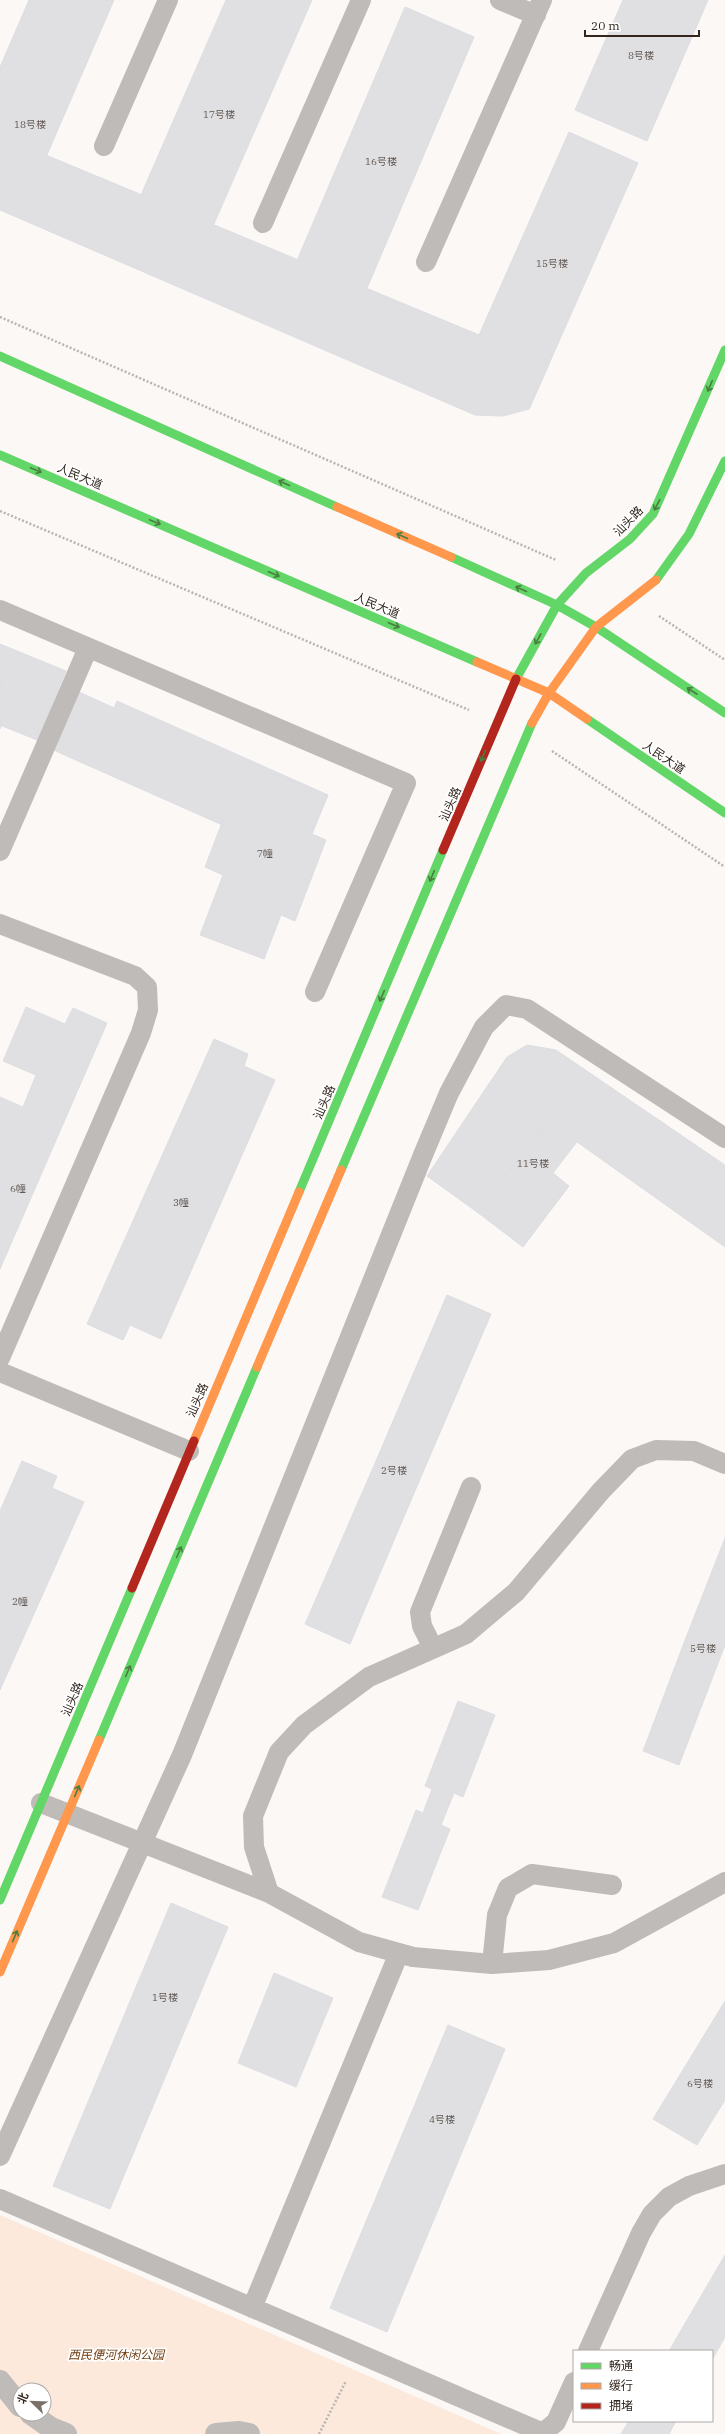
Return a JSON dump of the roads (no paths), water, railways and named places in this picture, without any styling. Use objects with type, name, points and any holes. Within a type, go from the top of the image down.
[{"type":"street","name":"汕头路","points":[[0,1900],[516,678],[557,605],[586,573],[630,539],[653,514],[667,486],[725,350]]},
{"type":"street","points":[[0,356],[557,605],[596,627],[725,713]]},
{"type":"street","name":"人民大道","points":[[0,455],[549,693],[725,812]]},
{"type":"street","points":[[0,1972],[526,734],[549,693],[596,627],[658,578],[679,549],[725,462]]},
{"type":"street","points":[[0,2381],[12,2396]]},
{"type":"street","points":[[42,2422],[50,2428],[66,2434]]},
{"type":"street","points":[[216,2434],[239,2432],[248,2434]]},
{"type":"lane","points":[[104,146],[168,0]]},
{"type":"lane","points":[[263,223],[362,0]]},
{"type":"lane","points":[[426,262],[539,7],[500,0]]},
{"type":"lane","points":[[0,610],[406,782],[315,992]]},
{"type":"lane","points":[[0,850],[88,648]]},
{"type":"lane","points":[[0,924],[135,976],[147,987],[148,1010],[141,1033],[0,1358]]},
{"type":"lane","points":[[0,2156],[182,1756],[423,1155],[449,1093],[484,1027],[506,1005],[528,1009],[725,1138]]},
{"type":"lane","points":[[0,1372],[189,1451]]},
{"type":"lane","points":[[268,1893],[254,1847],[253,1816],[278,1752],[304,1725],[369,1677],[466,1634],[516,1592],[600,1491],[632,1460],[656,1450],[694,1451],[725,1464]]},
{"type":"lane","points":[[433,1648],[422,1626],[420,1612],[471,1487]]},
{"type":"lane","points":[[41,1803],[268,1893],[359,1942],[413,1957],[492,1964],[549,1960],[614,1943],[725,1882]]},
{"type":"lane","points":[[492,1964],[497,1914],[508,1888],[532,1874],[612,1885]]},
{"type":"lane","points":[[252,2308],[400,1953]]},
{"type":"lane","points":[[588,2350],[641,2233],[652,2214],[669,2197],[682,2189],[725,2174]]},
{"type":"lane","points":[[0,2199],[543,2433],[556,2422],[573,2384]]},
{"type":"park label","name":"西民便河休闲公园","points":[[116,2354]]}]
